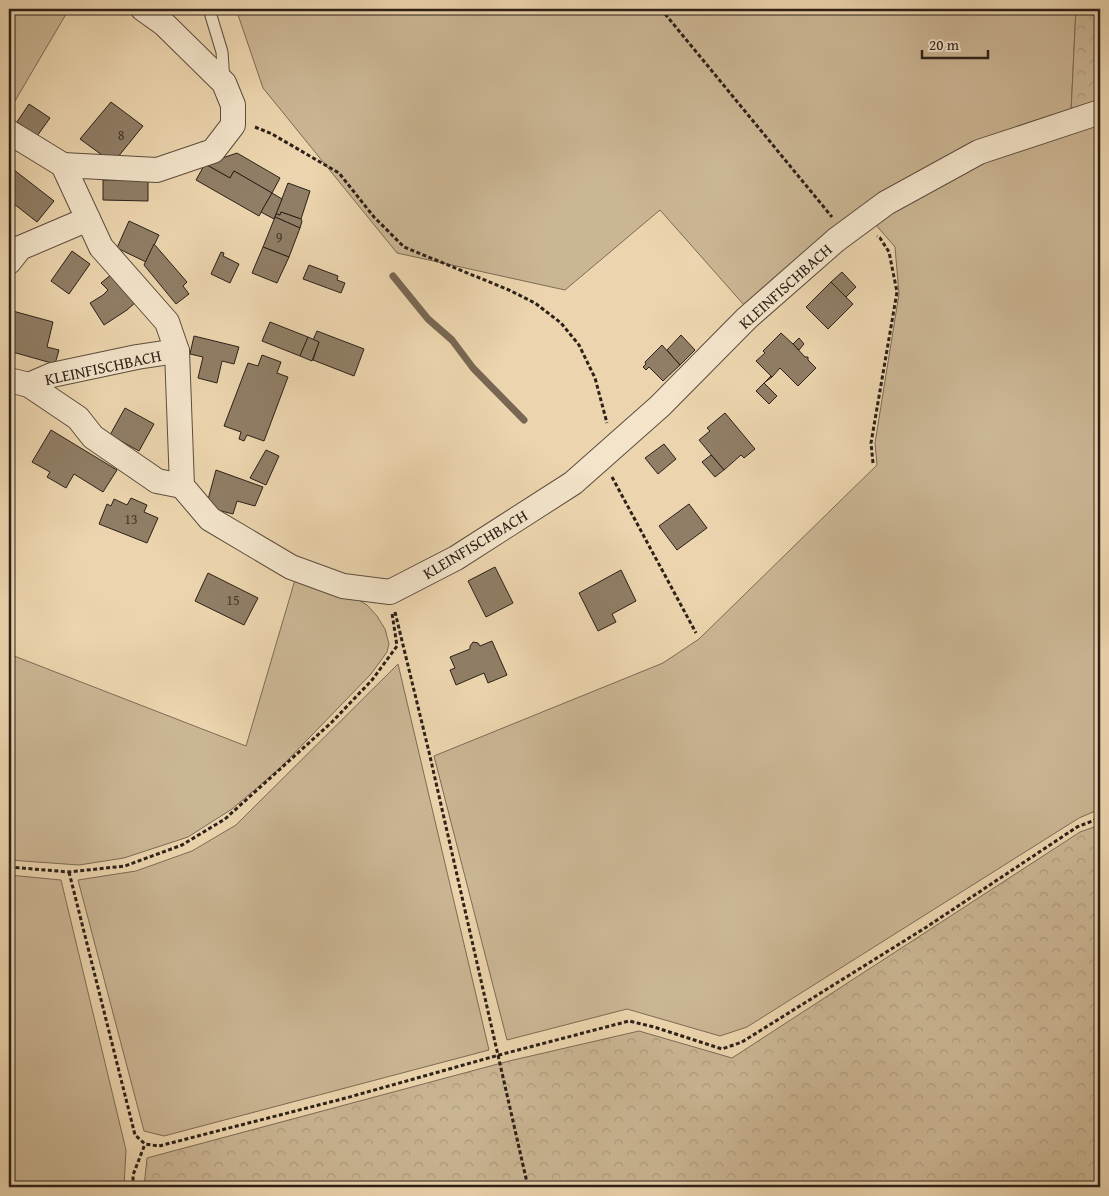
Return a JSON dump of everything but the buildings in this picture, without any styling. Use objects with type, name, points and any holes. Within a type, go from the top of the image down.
[{"type":"street","points":[[9,132],[63,165],[157,170],[213,152],[233,125],[233,105],[224,83],[164,24],[143,9]]},
{"type":"street","name":"KLEINFISCHBACH","points":[[390,592],[456,558],[572,483],[660,406],[747,318],[846,233],[886,203],[979,152],[1100,112]]},
{"type":"street","name":"KLEINFISCHBACH","points":[[63,165],[101,247],[166,322],[177,351],[182,486]]},
{"type":"street","points":[[9,262],[20,248],[88,219]]},
{"type":"street","name":"KLEINFISCHBACH","points":[[19,382],[137,357],[177,351]]},
{"type":"street","points":[[19,382],[78,418],[93,437],[157,481],[182,486],[210,519],[291,567],[343,586],[390,592]]},
{"type":"lane","points":[[209,9],[222,52],[224,83]]},
{"type":"path","points":[[661,9],[846,233],[880,238],[889,252],[897,292],[871,443],[873,463]]},
{"type":"path","points":[[233,118],[272,134],[339,173],[374,217],[404,247],[509,290],[535,303],[561,323],[580,345],[595,378],[613,447],[609,471],[696,633]]},
{"type":"path","points":[[9,867],[69,872],[125,866],[182,844],[225,820],[332,722],[372,680],[392,653],[397,646],[390,592]]},
{"type":"path","points":[[390,592],[432,761],[528,1187]]},
{"type":"path","points":[[69,872],[135,1135],[145,1144],[159,1146],[346,1098],[629,1021],[722,1049],[742,1042],[925,928],[1077,827],[1100,818]]},
{"type":"path","points":[[133,1187],[133,1175],[145,1144]]},
{"type":"green space","points":[[9,9],[69,9],[12,106],[9,104]]},
{"type":"green space","points":[[236,9],[1076,9],[1071,112],[974,146],[744,305],[660,210],[565,290],[397,253],[263,88]]},
{"type":"green space","points":[[1076,9],[1100,9],[1100,102],[1071,112]]},
{"type":"green space","points":[[1100,124],[1100,809],[1079,818],[747,1027],[720,1036],[627,1009],[507,1040],[434,756],[663,663],[699,639],[877,465],[875,443],[899,294],[895,247],[875,224],[889,214],[981,164]]},
{"type":"green space","points":[[297,573],[347,593],[367,605],[385,629],[389,644],[387,652],[371,674],[279,769],[232,809],[188,837],[124,858],[79,865],[9,860],[9,654],[246,746]]},
{"type":"green space","points":[[398,664],[489,1050],[164,1136],[144,1131],[78,880],[136,871],[192,851],[236,825]]},
{"type":"green space","points":[[1100,825],[1100,1187],[144,1187],[147,1158],[509,1061],[639,1031],[732,1058],[1080,832]]},
{"type":"green space","points":[[9,875],[61,880],[126,1150],[124,1187],[9,1187]]},
{"type":"waterway","points":[[393,276],[428,319],[452,340],[473,368],[524,420]]}]
